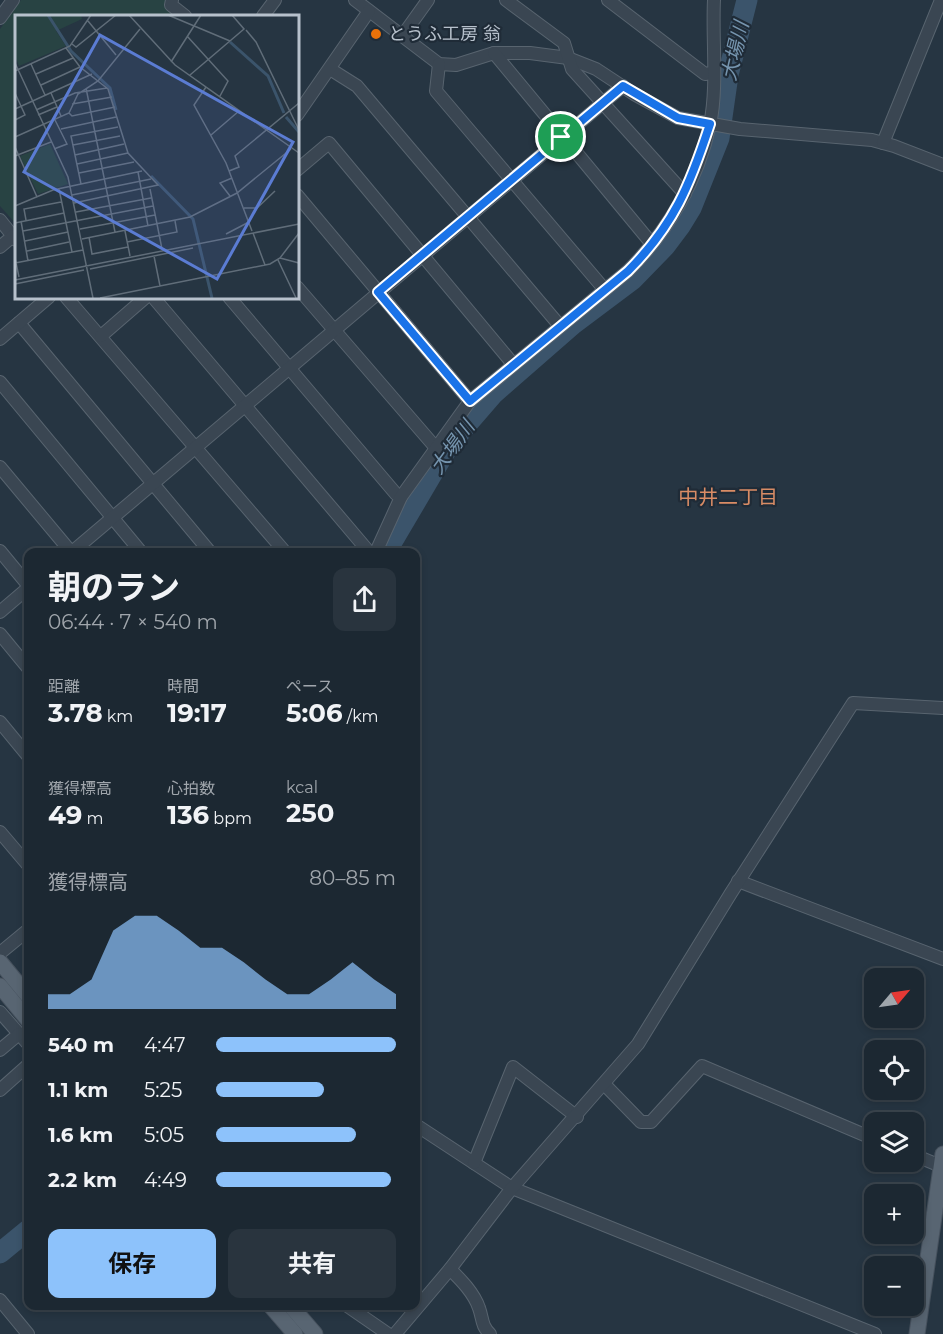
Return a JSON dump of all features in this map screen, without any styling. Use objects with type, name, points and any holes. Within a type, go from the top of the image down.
[{"type":"main road","points":[[0,962],[24,991]]},
{"type":"main road","points":[[0,986],[24,1015]]},
{"type":"main road","points":[[917,1334],[943,1163]]},
{"type":"main road","points":[[274,1310],[295,1334]]},
{"type":"main road","points":[[294,1310],[315,1334]]},
{"type":"street","points":[[0,18],[13,0]]},
{"type":"street","points":[[172,0],[171,5],[184,15]]},
{"type":"street","points":[[264,15],[275,0]]},
{"type":"street","points":[[355,0],[439,64],[456,65],[494,53],[530,53],[568,58],[596,69],[678,118],[718,125],[848,136],[883,143],[943,165]]},
{"type":"street","points":[[403,35],[428,0]]},
{"type":"street","points":[[506,0],[564,43],[572,69],[604,101],[680,191],[685,194]]},
{"type":"street","points":[[608,0],[705,74],[712,73]]},
{"type":"street","points":[[378,548],[401,497],[470,401],[628,271],[665,228],[685,194],[718,125],[712,73],[714,0]]},
{"type":"street","points":[[883,143],[941,0]]},
{"type":"street","points":[[298,114],[369,11]]},
{"type":"street","points":[[494,53],[561,137],[652,244]]},
{"type":"street","points":[[439,64],[436,91],[605,290]]},
{"type":"street","points":[[330,69],[357,86],[560,326]]},
{"type":"street","points":[[77,548],[623,86]]},
{"type":"street","points":[[298,169],[328,143],[513,364]]},
{"type":"street","points":[[298,196],[470,401]]},
{"type":"street","points":[[0,220],[15,238],[0,247]]},
{"type":"street","points":[[298,288],[436,448]]},
{"type":"street","points":[[0,339],[48,298]]},
{"type":"street","points":[[67,298],[282,548]]},
{"type":"street","points":[[101,336],[145,298]]},
{"type":"street","points":[[154,298],[366,548]]},
{"type":"street","points":[[230,298],[396,494],[401,497]]},
{"type":"street","points":[[19,323],[207,548]]},
{"type":"street","points":[[0,382],[138,548]]},
{"type":"street","points":[[0,467],[69,548]]},
{"type":"street","points":[[0,551],[24,581]]},
{"type":"street","points":[[0,612],[24,590]]},
{"type":"street","points":[[0,634],[24,663]]},
{"type":"street","points":[[420,1304],[512,1188],[605,1085],[638,1044],[738,881],[853,703],[943,708]]},
{"type":"street","points":[[0,722],[24,751]]},
{"type":"street","points":[[0,832],[24,860]]},
{"type":"street","points":[[738,881],[943,959]]},
{"type":"street","points":[[0,953],[24,933]]},
{"type":"street","points":[[0,1012],[24,1040]]},
{"type":"street","points":[[0,1050],[19,1034]]},
{"type":"street","points":[[605,1085],[641,1122],[651,1122],[702,1066],[864,1135]]},
{"type":"street","points":[[474,1163],[513,1067],[577,1117]]},
{"type":"street","points":[[0,1090],[24,1069]]},
{"type":"street","points":[[420,1128],[512,1188],[875,1334]]},
{"type":"street","points":[[924,1158],[943,1163]]},
{"type":"street","points":[[450,1269],[472,1295],[480,1310],[481,1323],[490,1334]]},
{"type":"street","points":[[0,1300],[28,1334]]},
{"type":"street","points":[[353,1310],[388,1334]]},
{"type":"street","points":[[395,1334],[415,1310]]},
{"type":"green space","points":[[21,0],[166,0],[169,2],[166,8],[176,15],[15,15],[15,223],[0,206],[0,29]]},
{"type":"waterway","name":"大場川","points":[[388,548],[449,445],[494,393],[573,324],[633,279],[665,246],[680,226],[691,208],[719,138],[728,75],[747,0]]},
{"type":"waterway","name":"大場川","points":[[0,1253],[24,1233]]},
{"type":"place","name":"とうふ工房 翁","points":[[376,34]]},
{"type":"district","name":"中井二丁目","points":[[728,497]]},
{"type":"route","points":[[623,86],[678,118],[710,124],[681,204],[648,251],[628,271],[478,392],[470,401],[378,292],[561,137],[623,86]]}]
